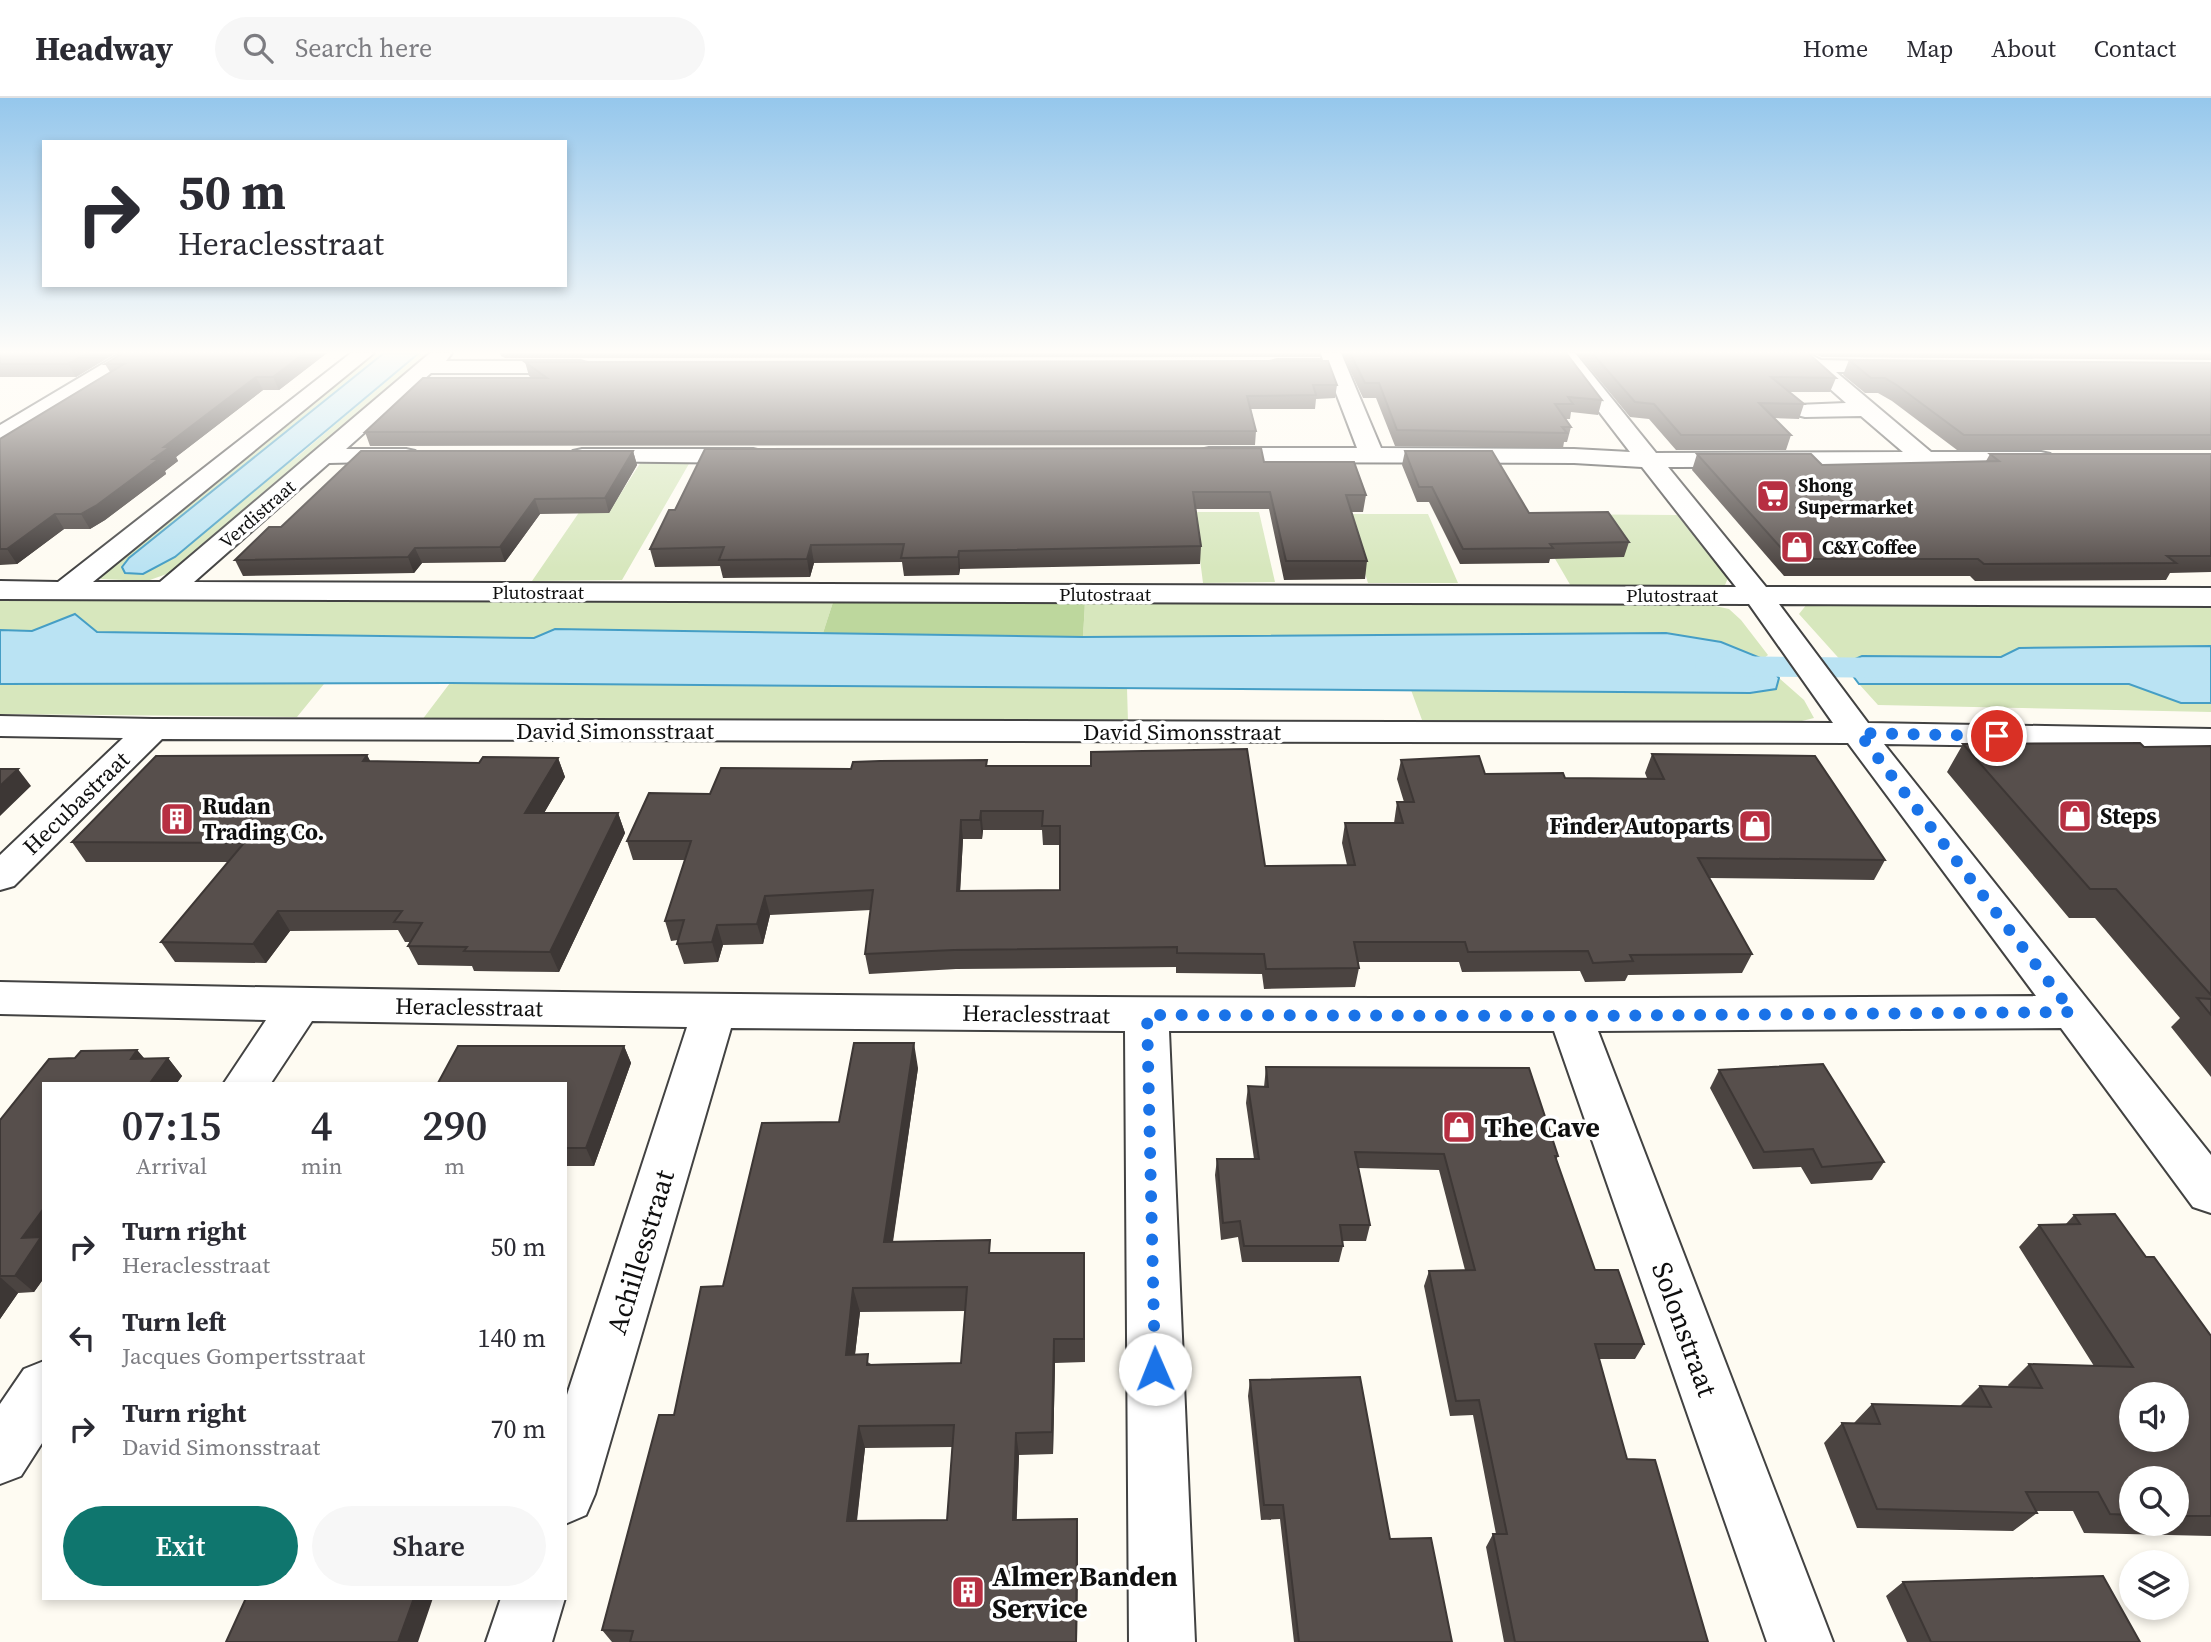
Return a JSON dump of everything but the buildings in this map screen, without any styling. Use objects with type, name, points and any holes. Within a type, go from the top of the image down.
[{"type":"street","points":[[0,435],[16,425]]},
{"type":"street","points":[[65,590],[273,425]]},
{"type":"street","name":"Verdistraat","points":[[167,591],[360,425]]},
{"type":"street","points":[[1360,425],[1372,455]]},
{"type":"street","points":[[1622,425],[1764,605],[2211,1192]]},
{"type":"street","points":[[1885,425],[1925,459]]},
{"type":"street","points":[[1191,455],[1574,456],[1650,460],[2061,459]]},
{"type":"street","points":[[325,456],[422,456]]},
{"type":"street","points":[[562,456],[772,456]]},
{"type":"street","name":"Plutostraat","points":[[0,590],[1764,605],[2211,597]]},
{"type":"street","name":"David Simonsstraat","points":[[0,726],[153,729],[1851,722],[2211,738]]},
{"type":"street","name":"Hecubastraat","points":[[0,877],[153,729]]},
{"type":"street","name":"Heraclesstraat","points":[[0,998],[299,1006],[1147,1015],[1570,1016],[2072,1012]]},
{"type":"street","points":[[248,1082],[299,1006]]},
{"type":"street","name":"Achillesstraat","points":[[567,1488],[714,1010]]},
{"type":"street","points":[[1147,1015],[1162,1642]]},
{"type":"street","name":"Solonstraat","points":[[1570,1016],[1800,1642]]},
{"type":"street","points":[[0,1455],[42,1392]]},
{"type":"street","points":[[520,1642],[532,1600]]},
{"type":"green space","points":[[285,425],[294,425],[129,558],[122,567],[297,457],[334,425],[348,425],[178,570],[147,581],[101,579],[97,575]]},
{"type":"green space","points":[[641,462],[690,462],[622,580],[532,581],[580,511],[610,510]]},
{"type":"green space","points":[[1194,512],[1259,512],[1275,582],[1203,583]]},
{"type":"green space","points":[[1346,514],[1428,514],[1458,583],[1368,583]]},
{"type":"green space","points":[[1529,514],[1677,515],[1728,578],[1725,585],[1712,588],[1572,588]]},
{"type":"green space","points":[[0,596],[834,599],[823,633],[556,629],[534,638],[97,632],[75,615],[32,631],[0,630]]},
{"type":"green space","points":[[834,599],[1085,602],[1083,637],[823,633]]},
{"type":"green space","points":[[1085,602],[1706,604],[1729,609],[1768,655],[1763,659],[1721,642],[1083,637]]},
{"type":"green space","points":[[1807,604],[2211,605],[2211,646],[2019,648],[2001,657],[1862,656],[1844,664],[1799,614]]},
{"type":"green space","points":[[1779,678],[1804,700],[1814,718],[1790,724],[1748,726],[1422,720],[1411,690],[1750,693],[1776,689]]},
{"type":"green space","points":[[450,683],[1127,688],[1128,722],[422,720]]},
{"type":"green space","points":[[0,684],[324,684],[297,717],[0,714]]},
{"type":"green space","points":[[1859,684],[2129,684],[2180,703],[2211,703],[2211,712],[1878,705]]},
{"type":"water","points":[[294,425],[333,425],[175,557],[143,574],[125,573],[122,567],[129,558]]},
{"type":"water","points":[[75,614],[97,632],[534,638],[555,629],[1083,637],[1666,633],[1721,642],[1763,659],[1779,678],[1776,689],[1750,693],[450,683],[0,684],[0,630],[32,631]]},
{"type":"water","points":[[2211,646],[2211,703],[2181,703],[2129,684],[1859,684],[1844,664],[1862,656],[2001,657],[2019,648]]},
{"type":"waterway","points":[[1712,666],[1903,668]]},
{"type":"place","name":"Shong Supermarket","points":[[1773,496]]},
{"type":"place","name":"C&Y Coffee","points":[[1797,547]]},
{"type":"place","name":"Steps","points":[[2075,816]]},
{"type":"place","name":"Rudan Trading Co.","points":[[177,819]]},
{"type":"place","name":"Finder Autoparts","points":[[1755,826]]},
{"type":"place","name":"The Cave","points":[[1459,1127]]},
{"type":"place","name":"Almer Banden Service","points":[[968,1592]]},
{"type":"route","points":[[1155,1369],[1147,1015],[1570,1016],[2072,1012],[1859,733],[1997,736]]}]
